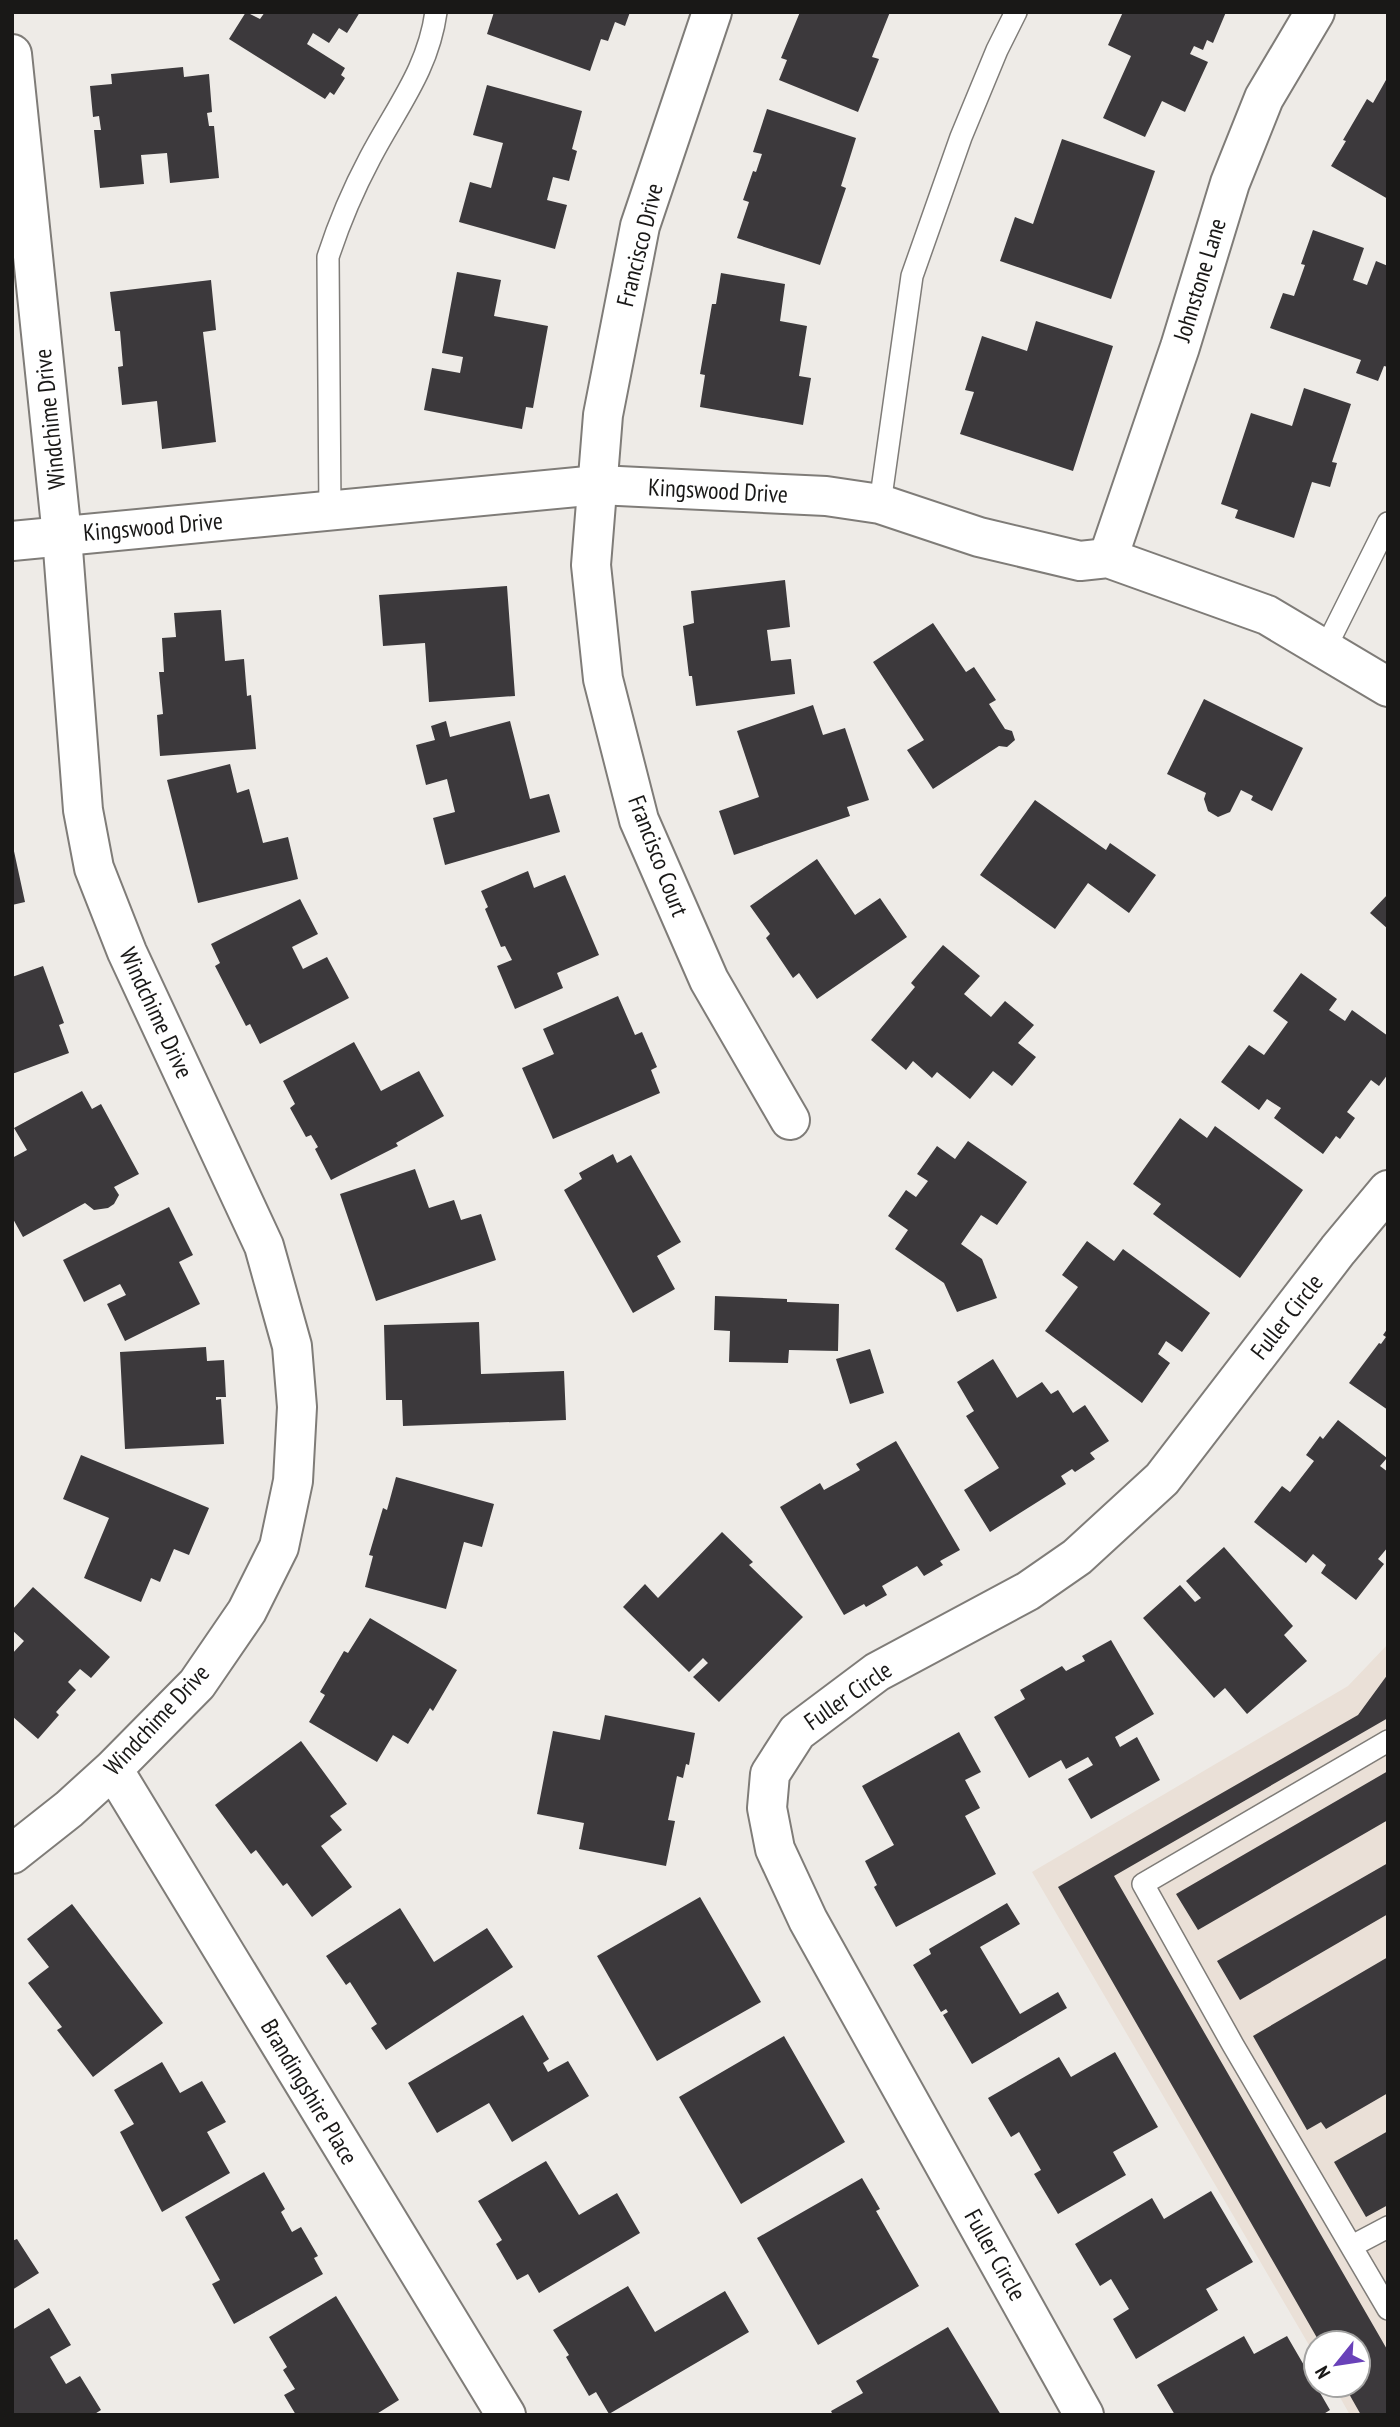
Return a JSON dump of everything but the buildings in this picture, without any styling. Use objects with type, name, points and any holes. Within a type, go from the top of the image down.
[{"type":"street","name":"Francisco Drive","points":[[597,485],[603,415],[640,226],[712,12]]},
{"type":"street","name":"Johnstone Lane","points":[[1108,558],[1180,347],[1230,183],[1265,98],[1315,12]]},
{"type":"street","name":"Windchime Drive","points":[[12,54],[62,536],[83,810],[94,868],[127,952],[264,1246],[292,1346],[298,1407],[293,1481],[279,1547],[247,1611],[197,1684],[113,1769],[69,1809],[12,1854]]},
{"type":"street","name":"Kingswood Drive","points":[[12,541],[597,485],[826,496],[880,504],[979,537],[1080,562],[1108,558],[1267,615],[1388,687]]},
{"type":"street","name":"Francisco Court","points":[[597,485],[591,565],[603,679],[639,820],[709,980],[790,1120]]},
{"type":"street","name":"Fuller Circle","points":[[1084,2415],[808,1920],[775,1849],[767,1808],[770,1774],[797,1732],[877,1672],[1028,1591],[1077,1557],[1162,1479],[1338,1250],[1388,1191]]},
{"type":"street","name":"Brandingshire Place","points":[[113,1769],[506,2415]]},
{"type":"lane","points":[[330,511],[328,257],[338,225],[370,158],[416,80],[432,38],[436,12]]},
{"type":"lane","points":[[880,504],[912,276],[961,137],[1016,12]]},
{"type":"lane","points":[[1325,649],[1388,523]]},
{"type":"lane","points":[[1388,1741],[1143,1884],[1233,2045],[1388,2309]]},
{"type":"lane","points":[[1352,2246],[1388,2227]]},
{"type":"shaded area","points":[[1388,1644],[1388,2415],[1350,2415],[1341,2399],[1372,2399],[1372,2329],[1302,2329],[1302,2333],[1032,1872],[1348,1686]]}]
